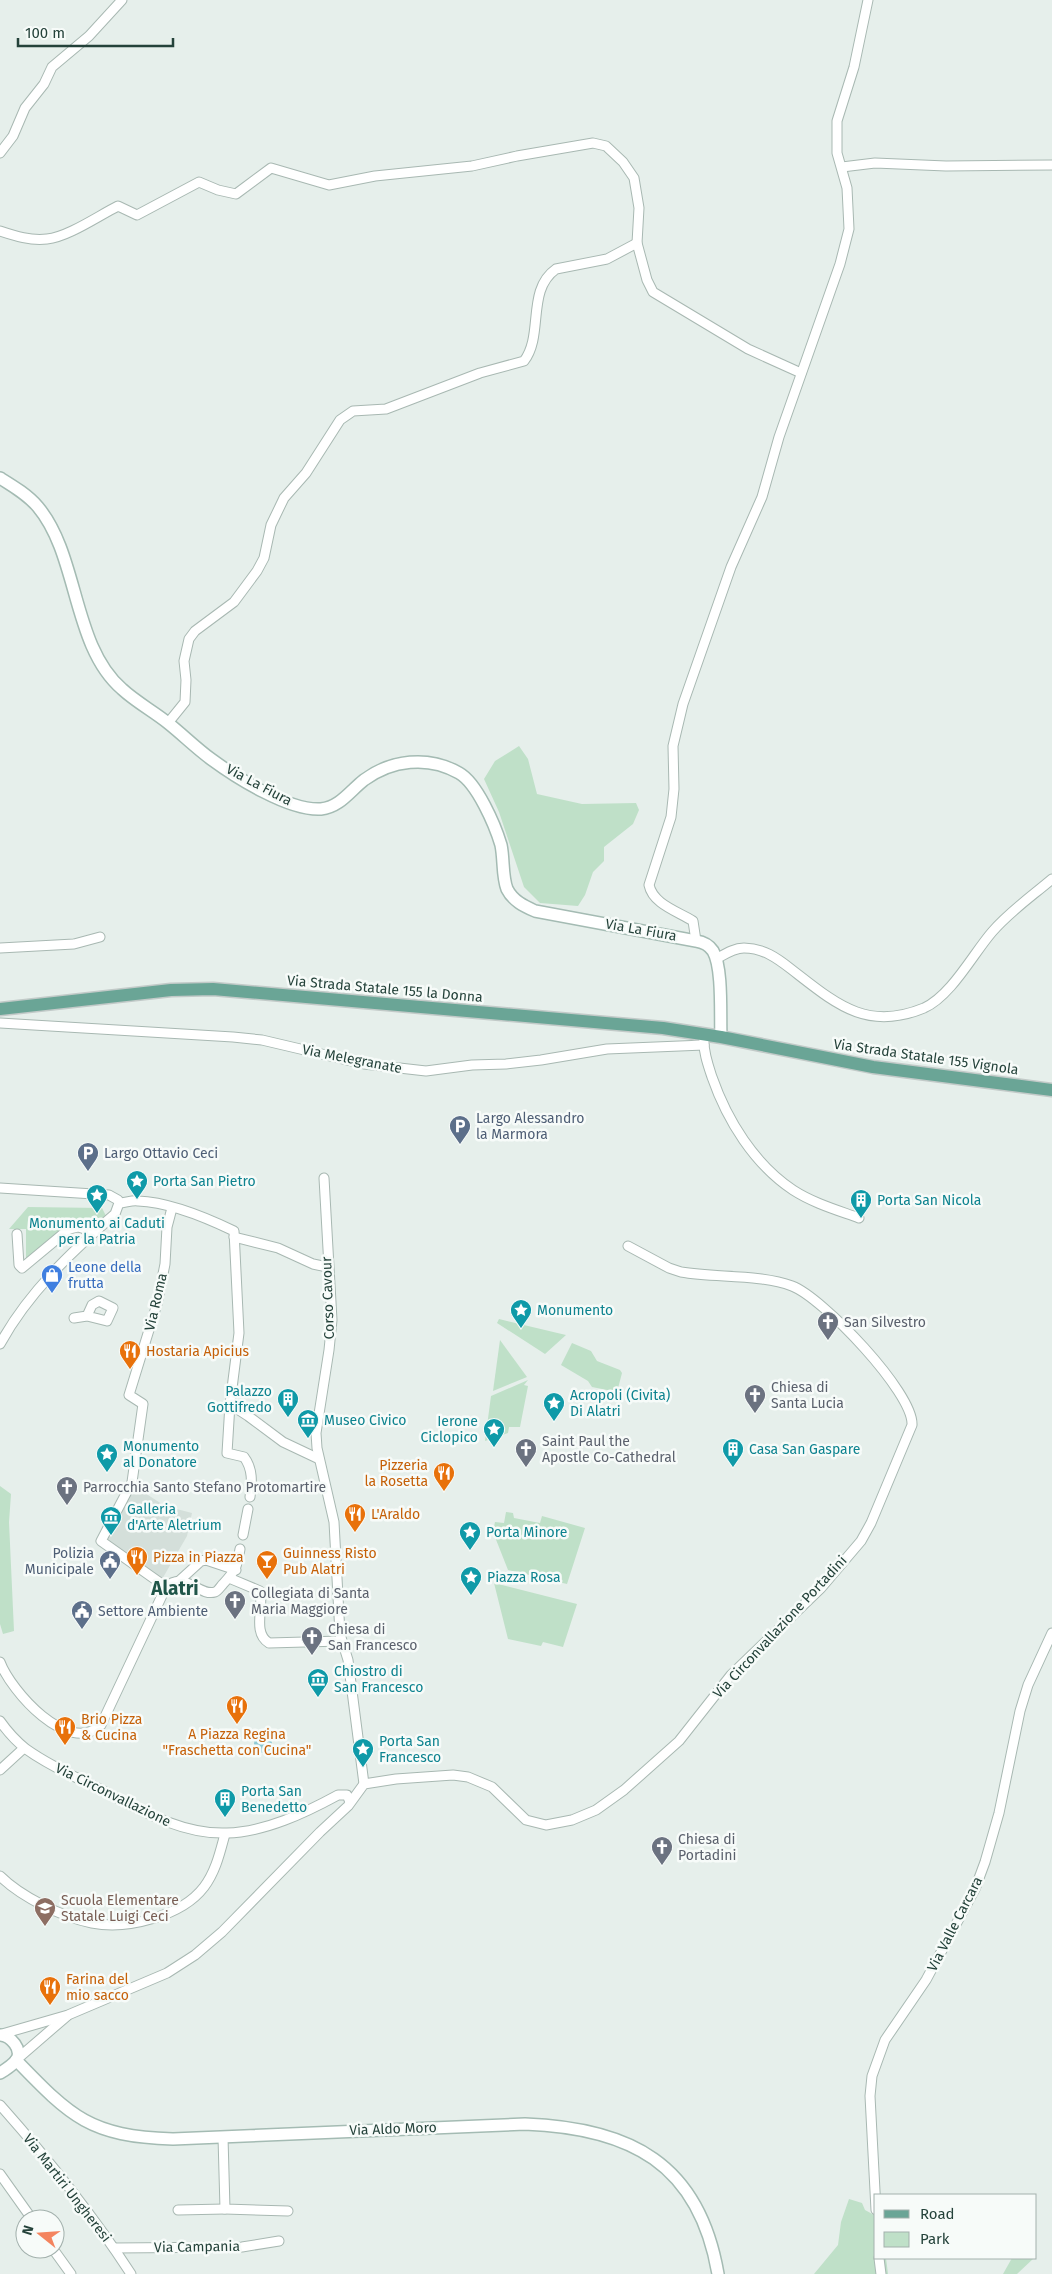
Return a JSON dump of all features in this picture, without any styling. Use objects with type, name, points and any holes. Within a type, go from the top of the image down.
[{"type":"main road","name":"Via La Fiura","points":[[0,478],[23,493],[39,508],[50,526],[62,554],[90,640],[108,673],[121,689],[168,723],[211,759],[256,787],[292,804],[309,809],[324,808],[339,803],[363,781],[385,766],[413,761],[438,765],[460,773],[476,791],[488,813],[501,845],[507,889],[518,903],[535,911],[696,941],[710,947],[716,959]]},
{"type":"main road","points":[[716,959],[720,993],[721,1037]]},
{"type":"main road","name":"Via Strada Statale 155 la Donna","points":[[0,1009],[171,990],[213,989],[663,1028],[704,1040],[721,1037],[766,1046]]},
{"type":"main road","name":"Via Strada Statale 155 Vignola","points":[[766,1046],[873,1067],[1052,1090]]},
{"type":"main road","points":[[0,2073],[16,2060],[17,2047],[11,2038],[1,2034]]},
{"type":"main road","name":"Via Aldo Moro","points":[[16,2060],[70,2113],[103,2129],[145,2138],[223,2137],[525,2124],[559,2125],[591,2130],[625,2142],[650,2155],[669,2170],[686,2192],[702,2220],[715,2258],[718,2274]]},
{"type":"street","points":[[0,153],[13,136],[25,108],[44,84],[52,67],[89,36],[122,0]]},
{"type":"street","points":[[696,941],[693,921],[657,900],[650,892],[649,885],[671,818],[674,789],[673,746],[683,704],[732,566],[762,497],[779,437],[840,264],[849,229],[847,188],[838,153],[837,121],[854,67],[868,0]]},
{"type":"street","points":[[0,232],[27,239],[48,239],[73,230],[118,206],[137,215],[199,182],[218,190],[236,194],[271,168],[330,185],[375,176],[472,166],[593,143],[606,146],[614,152],[634,178],[639,208],[637,243],[647,280],[653,292],[660,298],[748,349],[801,373]]},
{"type":"street","points":[[842,167],[875,163],[946,166],[1052,165]]},
{"type":"street","points":[[168,723],[185,702],[186,680],[184,662],[189,639],[196,631],[234,602],[257,572],[264,558],[271,525],[284,498],[306,473],[340,420],[353,411],[386,409],[480,373],[524,361],[532,340],[540,290],[552,272],[556,269],[586,265],[607,259],[637,243]]},
{"type":"street","points":[[716,959],[730,951],[742,948],[758,949],[776,957],[834,1003],[850,1010],[879,1018],[901,1016],[926,1007],[939,998],[993,931],[1052,879]]},
{"type":"street","points":[[0,948],[74,944],[100,937]]},
{"type":"street","name":"Via Melegranate","points":[[0,1023],[262,1040],[364,1064],[426,1071],[472,1065],[506,1064],[607,1049],[704,1040]]},
{"type":"street","points":[[704,1040],[717,1091],[728,1114],[760,1160],[791,1189],[805,1198],[859,1218]]},
{"type":"street","name":"Corso Cavour","points":[[324,1178],[327,1267],[332,1320],[316,1434],[319,1459],[334,1522],[339,1626],[341,1641],[348,1660],[364,1784]]},
{"type":"street","points":[[0,1188],[109,1195],[118,1200],[119,1204]]},
{"type":"street","points":[[119,1204],[138,1200],[172,1208],[234,1231],[239,1333],[227,1453],[244,1457],[249,1464],[251,1473],[250,1496]]},
{"type":"street","points":[[0,1344],[19,1312],[41,1285],[115,1214],[119,1204]]},
{"type":"street","name":"Via Roma","points":[[166,1587],[100,1541],[132,1482],[144,1404],[129,1395],[157,1304],[165,1264],[167,1227],[172,1208]]},
{"type":"street","points":[[17,1234],[19,1266],[22,1268],[69,1229],[78,1227],[95,1232]]},
{"type":"street","points":[[234,1236],[278,1248],[313,1264],[327,1267]]},
{"type":"street","name":"Via Circonvallazione Portadini","points":[[364,1784],[396,1778],[453,1775],[482,1781],[492,1786],[526,1820],[546,1825],[572,1820],[596,1810],[624,1790],[679,1741],[731,1675],[821,1588],[866,1534],[912,1425],[911,1413],[905,1402],[874,1360],[819,1303],[805,1292],[774,1282],[681,1272],[669,1268],[628,1246]]},
{"type":"street","points":[[74,1318],[87,1316]]},
{"type":"street","points":[[231,1405],[283,1442],[319,1459]]},
{"type":"street","points":[[243,1535],[248,1512]]},
{"type":"street","points":[[0,1662],[14,1686],[34,1708],[51,1722],[73,1733],[90,1732],[101,1725],[166,1587],[172,1581],[179,1581],[214,1592],[236,1570],[240,1549]]},
{"type":"street","points":[[179,1581],[201,1561],[206,1560],[236,1570]]},
{"type":"street","points":[[229,1578],[260,1591],[260,1630],[262,1637],[267,1642],[277,1644],[341,1641]]},
{"type":"street","name":"Via Valle Carcara","points":[[875,2194],[870,2096],[872,2076],[886,2040],[926,1980],[975,1889],[986,1862],[999,1813],[1020,1711],[1028,1685],[1052,1633]]},
{"type":"street","name":"Via Circonvallazione","points":[[0,1721],[24,1748],[69,1774],[167,1823],[184,1828],[225,1834],[253,1830],[338,1795],[347,1795],[350,1802]]},
{"type":"street","points":[[0,1770],[24,1748]]},
{"type":"street","points":[[1,2034],[68,2015],[167,1973],[195,1955],[222,1932],[350,1802],[364,1784]]},
{"type":"street","points":[[0,1876],[10,1886],[24,1894],[60,1912],[91,1923],[108,1924],[147,1919],[180,1908],[204,1887],[217,1862],[225,1834]]},
{"type":"street","points":[[16,2060],[68,2015]]},
{"type":"street","name":"Via Martiri Ungheresi","points":[[0,2105],[44,2155],[114,2248],[131,2274]]},
{"type":"street","points":[[223,2137],[224,2209]]},
{"type":"street","points":[[0,2174],[25,2209]]},
{"type":"street","points":[[178,2210],[288,2211]]},
{"type":"street","name":"Via Campania","points":[[114,2248],[242,2247],[279,2241]]},
{"type":"street","points":[[61,2259],[71,2274]]},
{"type":"street","points":[[879,2259],[881,2274]]},
{"type":"shaded area","points":[[134,1486],[165,1506],[192,1513],[187,1536],[161,1581],[103,1540]]},
{"type":"green space","points":[[519,746],[528,759],[537,794],[582,804],[636,803],[639,810],[633,824],[604,847],[604,861],[593,872],[585,895],[578,906],[540,903],[524,887],[499,812],[484,779],[495,761]]},
{"type":"green space","points":[[28,1207],[102,1208],[106,1216],[94,1227],[68,1232],[26,1271],[26,1229],[9,1229]]},
{"type":"green space","points":[[499,1319],[566,1335],[545,1354],[497,1323]]},
{"type":"green space","points":[[500,1340],[527,1377],[493,1391]]},
{"type":"green space","points":[[572,1343],[591,1351],[597,1361],[620,1370],[622,1373],[617,1392],[592,1387],[588,1381],[561,1365]]},
{"type":"green space","points":[[528,1380],[524,1385],[528,1386],[520,1427],[509,1427],[508,1433],[485,1441],[491,1396]]},
{"type":"green space","points":[[0,1486],[11,1494],[9,1522],[14,1631],[3,1634],[0,1624]]},
{"type":"green space","points":[[506,1512],[513,1513],[514,1518],[540,1523],[542,1516],[585,1528],[567,1584],[508,1570],[493,1532],[495,1522],[504,1523]]},
{"type":"green space","points":[[494,1583],[577,1604],[563,1647],[543,1642],[541,1646],[508,1639]]},
{"type":"green space","points":[[849,2199],[862,2203],[865,2210],[874,2215],[874,2259],[886,2259],[888,2274],[814,2274],[838,2245],[841,2222]]},
{"type":"green space","points":[[1011,2259],[1033,2259],[1017,2274],[1003,2274]]},
{"type":"water","points":[[263,1735],[269,1738],[272,1744],[269,1750],[263,1753],[257,1750],[254,1744],[257,1738]]},
{"type":"place","name":"Largo Alessandro la Marmora","points":[[460,1145]]},
{"type":"place","name":"Largo Ottavio Ceci","points":[[88,1172]]},
{"type":"place","name":"Porta San Pietro","points":[[137,1200]]},
{"type":"place","name":"Monumento ai Caduti per la Patria","points":[[97,1214]]},
{"type":"place","name":"Porta San Nicola","points":[[861,1219]]},
{"type":"place","name":"Leone della frutta","points":[[52,1294]]},
{"type":"place","name":"Monumento","points":[[521,1329]]},
{"type":"place","name":"San Silvestro","points":[[828,1341]]},
{"type":"place","name":"Hostaria Apicius","points":[[130,1370]]},
{"type":"place","name":"Chiesa di Santa Lucia","points":[[755,1414]]},
{"type":"place","name":"Palazzo Gottifredo","points":[[288,1418]]},
{"type":"place","name":"Acropoli (Civita) Di Alatri","points":[[554,1422]]},
{"type":"place","name":"Museo Civico","points":[[308,1439]]},
{"type":"place","name":"Ierone Ciclopico","points":[[494,1448]]},
{"type":"place","name":"Saint Paul the Apostle Co-Cathedral","points":[[526,1468]]},
{"type":"place","name":"Casa San Gaspare","points":[[733,1468]]},
{"type":"place","name":"Monumento al Donatore","points":[[107,1473]]},
{"type":"place","name":"Pizzeria la Rosetta","points":[[444,1492]]},
{"type":"place","name":"Parrocchia Santo Stefano Protomartire","points":[[67,1506]]},
{"type":"place","name":"L'Araldo","points":[[355,1533]]},
{"type":"place","name":"Galleria d'Arte Aletrium","points":[[111,1536]]},
{"type":"place","name":"Porta Minore","points":[[470,1551]]},
{"type":"place","name":"Pizza in Piazza","points":[[137,1576]]},
{"type":"place","name":"Polizia Municipale","points":[[110,1580]]},
{"type":"place","name":"Guinness Risto Pub Alatri","points":[[267,1580]]},
{"type":"place","name":"Piazza Rosa","points":[[471,1596]]},
{"type":"place","name":"Collegiata di Santa Maria Maggiore","points":[[235,1620]]},
{"type":"place","name":"Settore Ambiente","points":[[82,1630]]},
{"type":"place","name":"Chiesa di San Francesco","points":[[312,1656]]},
{"type":"place","name":"Chiostro di San Francesco","points":[[318,1698]]},
{"type":"place","name":"A Piazza Regina \"Fraschetta con Cucina\"","points":[[237,1725]]},
{"type":"place","name":"Brio Pizza & Cucina","points":[[65,1746]]},
{"type":"place","name":"Porta San Francesco","points":[[363,1768]]},
{"type":"place","name":"Porta San Benedetto","points":[[225,1818]]},
{"type":"place","name":"Chiesa di Portadini","points":[[662,1866]]},
{"type":"place","name":"Scuola Elementare Statale Luigi Ceci","points":[[45,1927]]},
{"type":"place","name":"Farina del mio sacco","points":[[50,2006]]},
{"type":"district","name":"Alatri","points":[[175,1588]]}]
